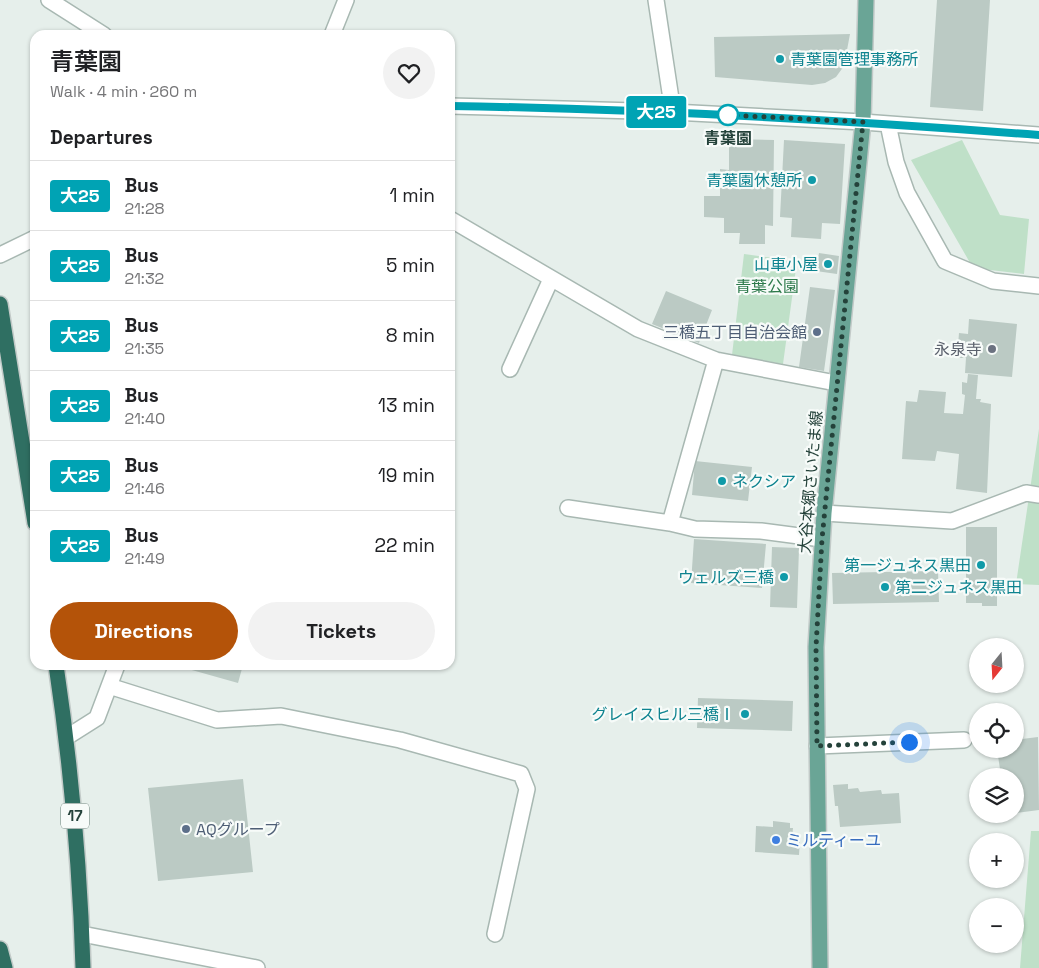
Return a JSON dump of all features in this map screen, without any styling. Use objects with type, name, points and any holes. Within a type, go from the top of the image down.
[{"type":"highway","points":[[0,304],[30,492]]},
{"type":"highway","name":"17","points":[[57,670],[67,737],[77,841],[84,968]]},
{"type":"highway","points":[[0,949],[5,968]]},
{"type":"main road","name":"大谷本郷さいたま線","points":[[820,968],[816,647],[824,513],[863,122],[866,0]]},
{"type":"street","points":[[49,0],[96,30]]},
{"type":"street","points":[[334,30],[346,0]]},
{"type":"street","points":[[656,0],[673,112]]},
{"type":"street","points":[[455,106],[673,112],[863,122],[1039,135]]},
{"type":"street","points":[[888,124],[896,162],[907,193],[945,261],[993,281],[1039,286]]},
{"type":"street","points":[[455,222],[638,329],[716,360],[836,383]]},
{"type":"street","points":[[0,255],[30,240]]},
{"type":"street","points":[[510,369],[551,279]]},
{"type":"street","points":[[670,523],[716,360]]},
{"type":"street","points":[[824,513],[952,521],[1026,493],[1039,495]]},
{"type":"street","points":[[568,508],[670,523],[695,529],[761,531],[822,539]]},
{"type":"street","points":[[67,737],[97,718],[116,670]]},
{"type":"street","points":[[109,686],[217,720],[281,716],[400,740],[521,774],[527,790],[495,934]]},
{"type":"street","points":[[817,746],[964,740]]},
{"type":"street","points":[[82,934],[257,968]]},
{"type":"green space","points":[[962,140],[1000,215],[1029,219],[1024,274],[973,268],[911,160]]},
{"type":"green space","name":"青葉公園","points":[[744,254],[797,261],[783,364],[732,355]]},
{"type":"green space","points":[[1039,429],[1039,585],[1016,584]]},
{"type":"green space","points":[[1031,831],[1039,831],[1039,968],[1020,968],[1021,953],[1024,953],[1024,918]]},
{"type":"building","points":[[937,0],[990,0],[983,111],[930,107]]},
{"type":"building","name":"青葉園管理事務所","points":[[850,34],[844,66],[836,77],[825,83],[812,85],[715,77],[714,37]]},
{"type":"building","points":[[729,139],[774,140],[773,226],[765,225],[765,244],[739,244],[740,233],[724,233],[724,218],[704,217],[704,196],[720,196],[720,169],[729,170]]},
{"type":"building","name":"青葉園休憩所","points":[[784,140],[845,144],[840,224],[822,223],[821,239],[791,237],[792,218],[780,217]]},
{"type":"building","name":"山車小屋","points":[[819,253],[839,256],[837,274],[816,271]]},
{"type":"building","points":[[810,287],[835,290],[824,371],[799,367]]},
{"type":"building","points":[[666,291],[712,310],[699,343],[652,324]]},
{"type":"building","points":[[969,319],[1017,324],[1012,377],[965,373],[966,358],[957,358],[959,333],[968,334]]},
{"type":"building","points":[[968,374],[978,375],[976,399],[981,399],[980,402],[991,404],[987,493],[956,489],[959,454],[937,451],[935,461],[902,459],[906,401],[917,402],[919,390],[946,392],[944,413],[963,414],[965,395],[962,394],[962,382],[967,383]]},
{"type":"building","name":"ネクシア","points":[[695,461],[752,467],[748,501],[692,495]]},
{"type":"building","name":"第一ジュネス黒田","points":[[966,527],[997,527],[997,606],[982,606],[982,603],[966,603]]},
{"type":"building","points":[[694,539],[766,544],[762,588],[691,583]]},
{"type":"building","name":"ウェルズ三橋","points":[[772,547],[799,548],[797,608],[770,607]]},
{"type":"building","name":"第二ジュネス黒田","points":[[938,571],[939,602],[833,604],[832,573]]},
{"type":"building","points":[[192,670],[242,670],[238,683]]},
{"type":"building","name":"グレイスヒル三橋Ⅰ","points":[[698,698],[793,701],[792,731],[697,728]]},
{"type":"building","points":[[1038,737],[1039,810],[1024,812],[1024,768],[1000,768],[998,758],[1024,758],[1024,739]]},
{"type":"building","points":[[243,779],[253,872],[158,881],[148,788]]},
{"type":"building","points":[[848,784],[848,789],[858,788],[860,792],[881,790],[882,794],[899,793],[901,823],[840,827],[833,785]]},
{"type":"building","points":[[773,821],[790,823],[790,828],[793,828],[792,838],[800,839],[799,855],[755,852],[756,826],[773,827]]},
{"type":"bus line","name":"大25","points":[[455,106],[692,113],[863,122],[1039,135]]},
{"type":"place","name":"青葉園管理事務所","points":[[780,59]]},
{"type":"place","name":"青葉園","points":[[728,115]]},
{"type":"place","name":"青葉園休憩所","points":[[812,180]]},
{"type":"place","name":"山車小屋","points":[[828,264]]},
{"type":"place","name":"三橋五丁目自治会館","points":[[817,332]]},
{"type":"place","name":"永泉寺","points":[[992,349]]},
{"type":"place","name":"ネクシア","points":[[722,481]]},
{"type":"place","name":"第一ジュネス黒田","points":[[981,565]]},
{"type":"place","name":"ウェルズ三橋","points":[[784,577]]},
{"type":"place","name":"第二ジュネス黒田","points":[[885,587]]},
{"type":"place","name":"グレイスヒル三橋Ⅰ","points":[[745,714]]},
{"type":"place","name":"AQグループ","points":[[186,829]]},
{"type":"place","name":"ミルティーユ","points":[[776,840]]},
{"type":"route","points":[[728,115],[863,122],[822,539],[816,647],[817,746],[909,742]]}]
